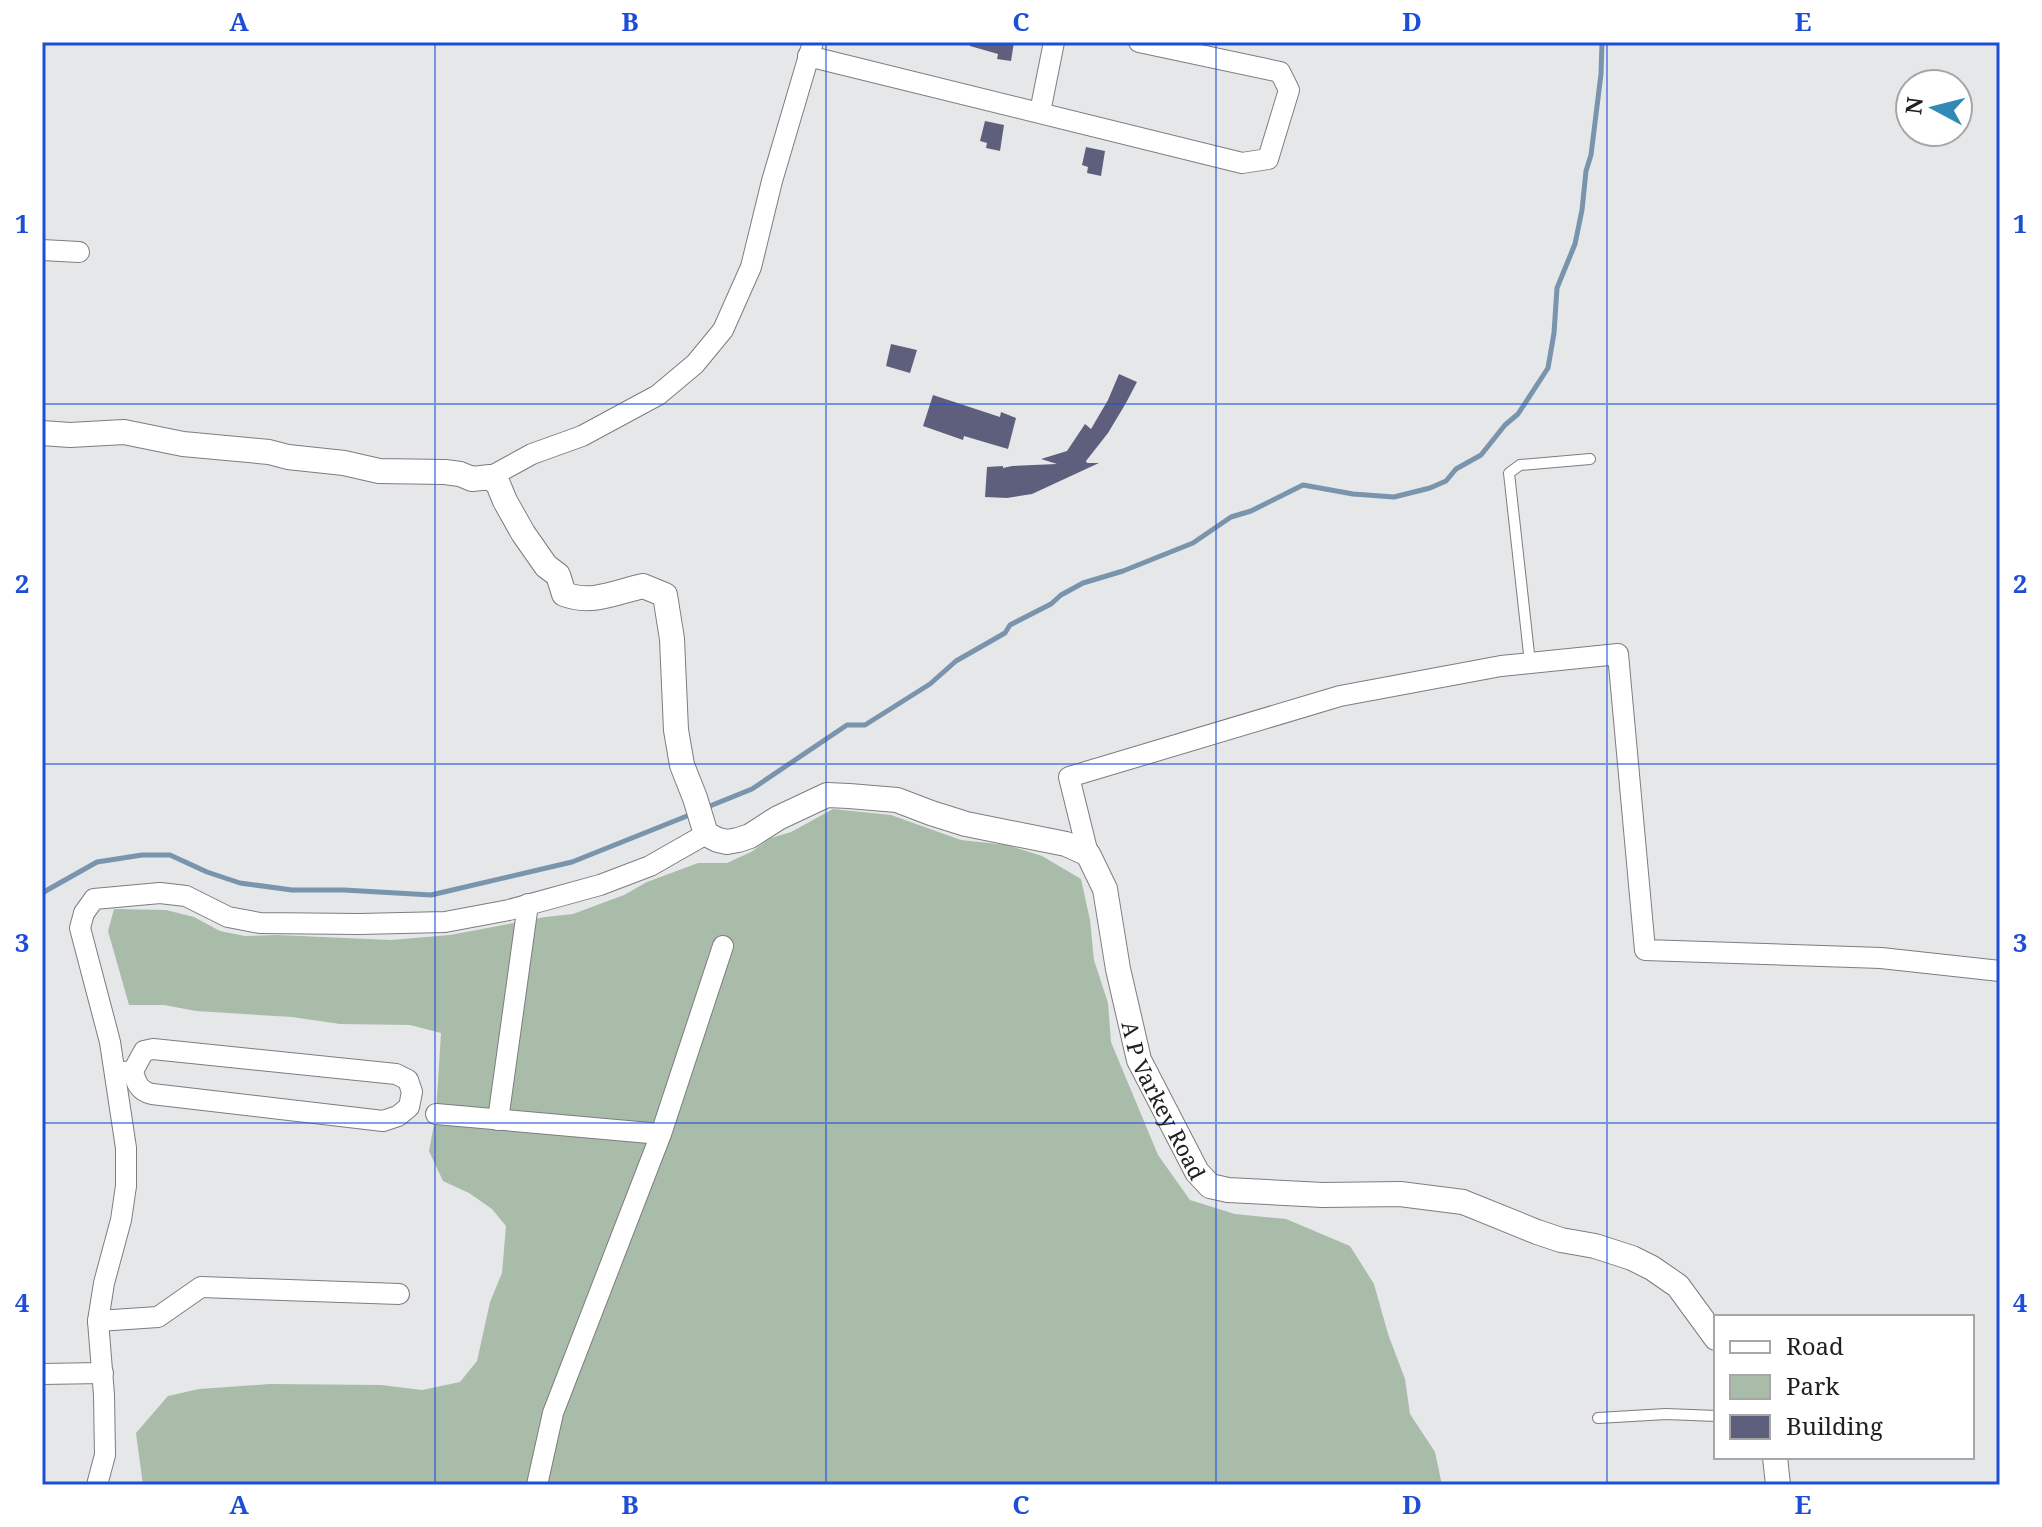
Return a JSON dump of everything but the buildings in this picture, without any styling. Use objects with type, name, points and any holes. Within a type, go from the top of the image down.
[{"type":"street","points":[[1040,112],[1054,42]]},
{"type":"street","points":[[42,433],[124,432],[183,444],[269,452],[379,471],[445,472],[472,479],[490,477],[532,454],[582,436],[658,395],[695,364],[723,330],[751,267],[810,49],[1242,163],[1268,159],[1289,90],[1280,72],[1139,42]]},
{"type":"street","points":[[42,250],[79,252]]},
{"type":"street","points":[[490,477],[498,484],[523,533],[546,566],[558,575],[564,594],[596,599],[643,586],[665,595],[672,639],[676,730],[682,765],[705,823],[727,842],[750,836],[778,818],[827,795],[897,800],[966,824],[1066,844],[1088,854]]},
{"type":"street","points":[[1088,854],[1069,777],[1340,696],[1501,666],[1618,654],[1645,950],[1881,958],[2000,971]]},
{"type":"street","points":[[97,1485],[105,1455],[98,1321],[126,1186],[124,1072],[144,1051],[153,1049],[396,1074],[408,1080],[412,1092],[409,1107],[398,1116],[383,1121],[143,1092],[124,1072],[110,1042],[80,928],[84,913],[94,899],[160,893],[186,896],[228,917],[260,923],[445,922],[600,885],[650,866],[705,823]]},
{"type":"street","name":"A P Varkey Road","points":[[1088,854],[1105,889],[1118,969],[1139,1060],[1197,1172],[1210,1186],[1256,1193],[1400,1194],[1463,1202],[1537,1232],[1595,1246],[1652,1268],[1678,1286],[1714,1335]]},
{"type":"street","points":[[498,1120],[528,904]]},
{"type":"street","points":[[537,1485],[553,1413],[661,1134],[723,946]]},
{"type":"street","points":[[436,1114],[661,1134]]},
{"type":"street","points":[[98,1321],[158,1317],[201,1287],[399,1294]]},
{"type":"street","points":[[42,1374],[103,1373]]},
{"type":"street","points":[[1775,1459],[1778,1485]]},
{"type":"lane","points":[[1530,663],[1509,473],[1520,465],[1590,459]]},
{"type":"lane","points":[[1598,1418],[1666,1414],[1714,1416]]},
{"type":"green space","points":[[833,809],[891,815],[961,840],[1007,845],[1042,856],[1081,879],[1094,960],[1108,1003],[1111,1042],[1158,1155],[1190,1200],[1235,1214],[1286,1219],[1350,1246],[1374,1284],[1405,1379],[1410,1414],[1435,1452],[1442,1485],[143,1485],[136,1433],[168,1396],[199,1389],[270,1384],[381,1385],[422,1390],[460,1382],[477,1361],[490,1302],[502,1273],[506,1226],[492,1209],[469,1193],[443,1181],[429,1151],[436,1114],[441,1033],[410,1025],[340,1024],[292,1017],[196,1011],[164,1005],[129,1005],[108,931],[114,909],[166,910],[194,917],[220,931],[245,936],[391,940],[450,935],[573,914],[698,863],[727,863]]},
{"type":"waterway","points":[[705,808],[752,789],[847,725],[865,725],[930,684],[956,661],[1005,633],[1010,625],[1083,583],[1193,543],[1231,517],[1251,511],[1303,485],[1394,497],[1446,481],[1456,469],[1481,455],[1518,414],[1548,368],[1557,288],[1575,244],[1582,210],[1601,74],[1602,42]]},
{"type":"waterway","points":[[42,893],[97,862],[142,855],[170,855],[240,883],[292,890],[431,895],[572,862],[692,814]]}]
